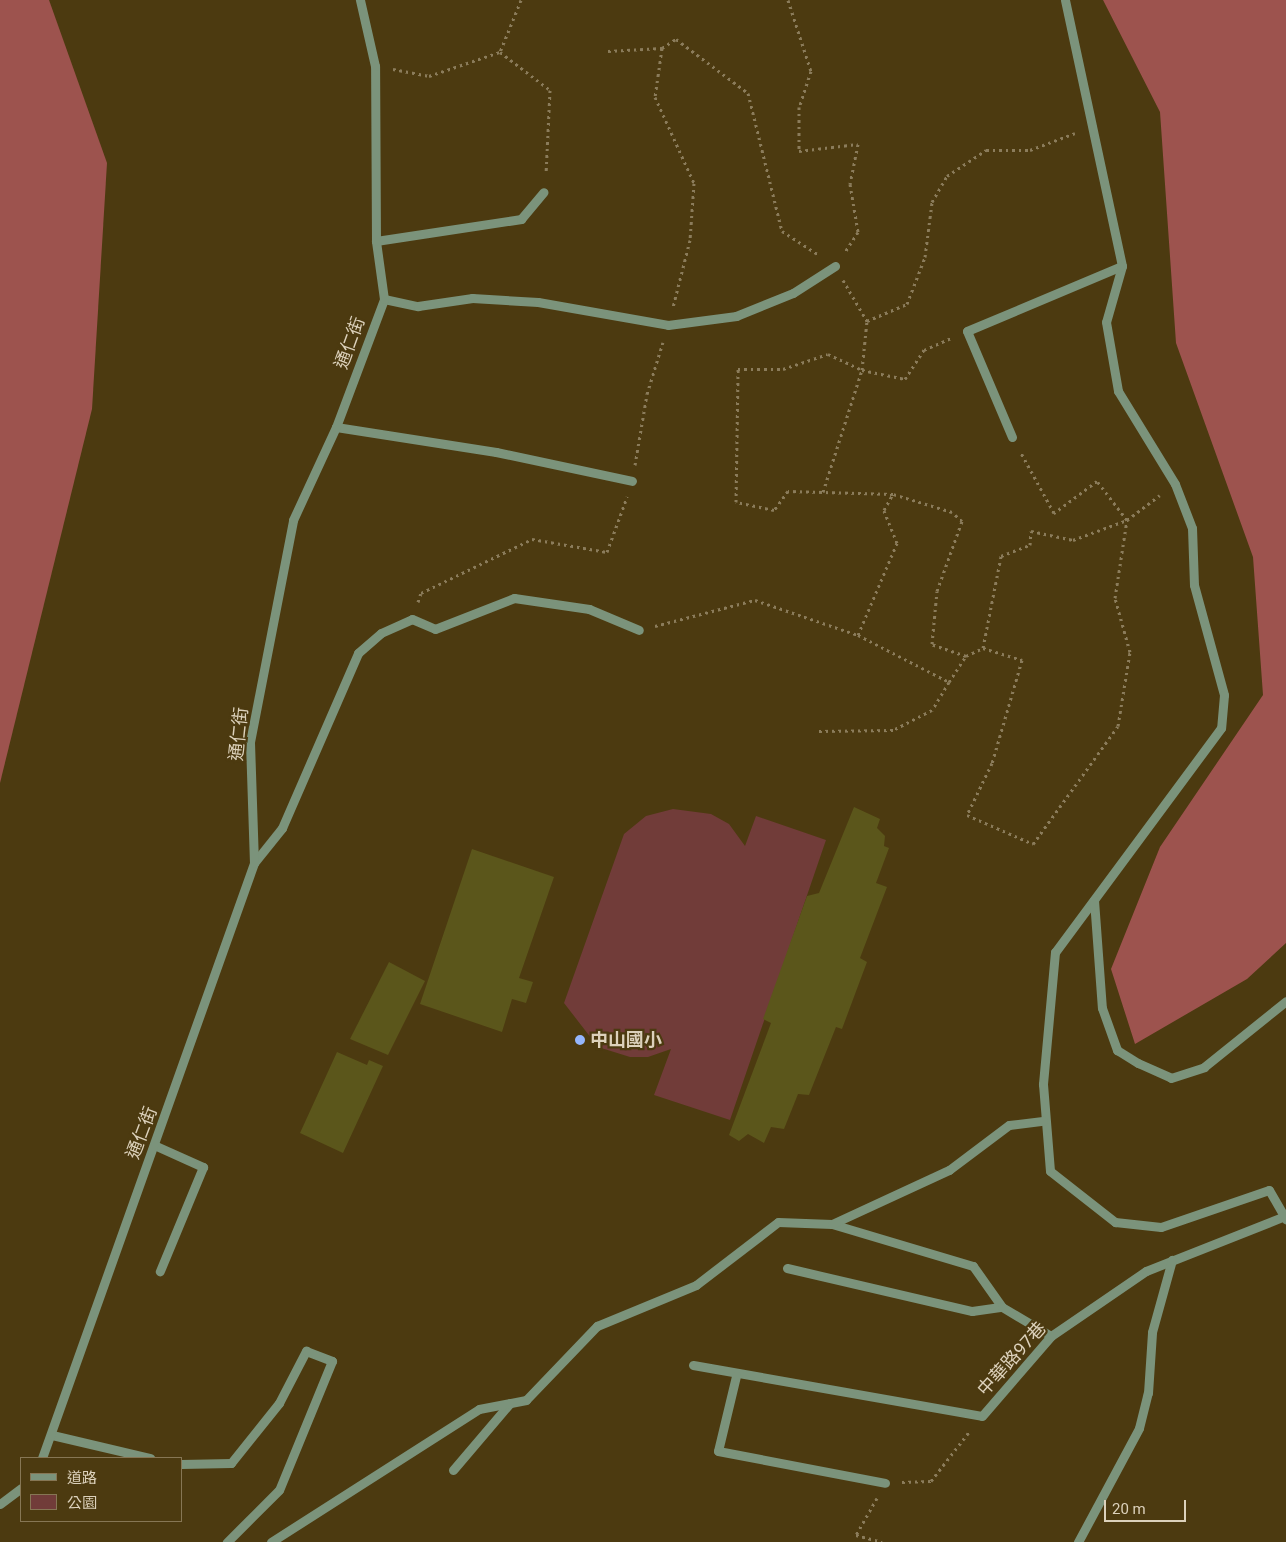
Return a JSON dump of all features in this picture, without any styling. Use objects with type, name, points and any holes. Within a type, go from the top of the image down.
[{"type":"street","name":"通仁街","points":[[42,1457],[52,1435],[254,863],[250,742],[294,520],[336,428],[384,299],[376,241],[375,66],[360,0]]},
{"type":"street","points":[[1065,0],[1122,266],[1106,322],[1118,391],[1175,484],[1192,528],[1194,585],[1224,695],[1221,728],[1055,952],[1043,1121],[1050,1171],[1115,1222],[1161,1227],[1269,1190],[1285,1218]]},
{"type":"street","points":[[376,241],[521,219],[544,192]]},
{"type":"street","points":[[384,299],[418,306],[472,298],[538,302],[668,325],[736,316],[793,293],[835,266]]},
{"type":"street","points":[[1012,437],[967,331],[1122,266]]},
{"type":"street","points":[[336,428],[496,452],[632,481]]},
{"type":"street","points":[[254,863],[282,828],[358,653],[381,633],[412,618],[435,629],[514,598],[589,609],[640,630]]},
{"type":"street","points":[[1094,900],[1102,1008],[1117,1050],[1138,1063],[1171,1078],[1204,1066],[1286,1000]]},
{"type":"street","points":[[832,1224],[949,1170],[1009,1125],[1043,1121]]},
{"type":"street","points":[[154,1145],[203,1167],[160,1270]]},
{"type":"street","name":"中華路97巷","points":[[982,1416],[1051,1336],[1146,1271],[1285,1218]]},
{"type":"street","points":[[271,1542],[479,1409],[526,1400],[597,1326],[696,1285],[778,1222],[832,1224],[973,1266],[1002,1307],[1051,1336]]},
{"type":"street","points":[[1078,1542],[1139,1428],[1148,1393],[1152,1332],[1172,1260]]},
{"type":"street","points":[[787,1268],[972,1311],[1002,1307]]},
{"type":"street","points":[[182,1464],[231,1463],[279,1403],[306,1351],[332,1361],[279,1490],[227,1542]]},
{"type":"street","points":[[693,1366],[736,1376],[982,1416]]},
{"type":"street","points":[[736,1376],[718,1451],[885,1483]]},
{"type":"street","points":[[453,1470],[510,1403]]},
{"type":"street","points":[[52,1435],[146,1457]]},
{"type":"street","points":[[0,1504],[20,1489]]},
{"type":"path","points":[[375,66],[429,76],[500,52],[521,0]]},
{"type":"path","points":[[788,0],[811,71],[799,107],[799,151],[858,144],[850,184],[858,232],[835,266]]},
{"type":"path","points":[[608,51],[662,48],[676,39],[748,93],[782,231],[835,266],[867,321],[862,370],[823,492]]},
{"type":"path","points":[[412,618],[421,593],[532,539],[607,552],[632,481],[647,394],[668,325],[690,240],[694,183],[655,97],[662,48]]},
{"type":"path","points":[[500,52],[550,90],[544,192]]},
{"type":"path","points":[[867,321],[907,304],[925,257],[932,202],[947,176],[986,150],[1030,150],[1092,127]]},
{"type":"path","points":[[966,656],[932,644],[938,590],[962,521],[952,512],[893,494],[788,491],[774,510],[736,502],[738,369],[783,369],[828,354],[862,370],[905,379],[924,350],[967,331]]},
{"type":"path","points":[[819,731],[893,730],[932,710],[966,656],[983,648],[1022,660],[992,764],[967,815],[1033,844],[1118,726],[1130,652],[1115,598],[1126,520],[1097,481],[1054,514],[1012,437]]},
{"type":"path","points":[[983,648],[1001,556],[1030,545],[1030,531],[1073,540],[1126,520],[1175,484]]},
{"type":"path","points":[[858,635],[897,543],[884,510],[893,494]]},
{"type":"path","points":[[640,630],[755,600],[858,635],[949,682]]},
{"type":"path","name":"中華路97巷","points":[[885,1483],[931,1481],[982,1416]]},
{"type":"path","points":[[882,1542],[856,1535],[885,1483]]},
{"type":"green space","points":[[673,809],[711,814],[729,824],[745,846],[756,816],[826,840],[730,1120],[654,1095],[671,1049],[648,1057],[630,1057],[598,1047],[564,1003],[624,834],[646,816]]},
{"type":"shaded area","points":[[0,0],[49,0],[107,163],[92,409],[0,783]]},
{"type":"shaded area","points":[[1103,0],[1286,0],[1286,943],[1247,979],[1135,1044],[1111,969],[1160,847],[1263,695],[1253,557],[1176,343],[1160,112]]},
{"type":"building","points":[[854,807],[880,819],[877,828],[885,836],[884,846],[889,848],[876,883],[887,887],[860,958],[867,962],[842,1029],[836,1027],[809,1095],[798,1094],[784,1129],[771,1127],[764,1143],[748,1134],[739,1141],[729,1135],[771,1023],[763,1019],[807,896],[819,893]]},
{"type":"building","points":[[472,849],[554,877],[519,978],[533,982],[526,1003],[512,999],[502,1032],[420,1004]]},
{"type":"building","points":[[389,962],[425,981],[388,1055],[350,1039]]},
{"type":"building","points":[[337,1052],[367,1065],[369,1060],[383,1066],[343,1153],[300,1133]]},
{"type":"place","name":"中山國小","points":[[580,1040]]}]
